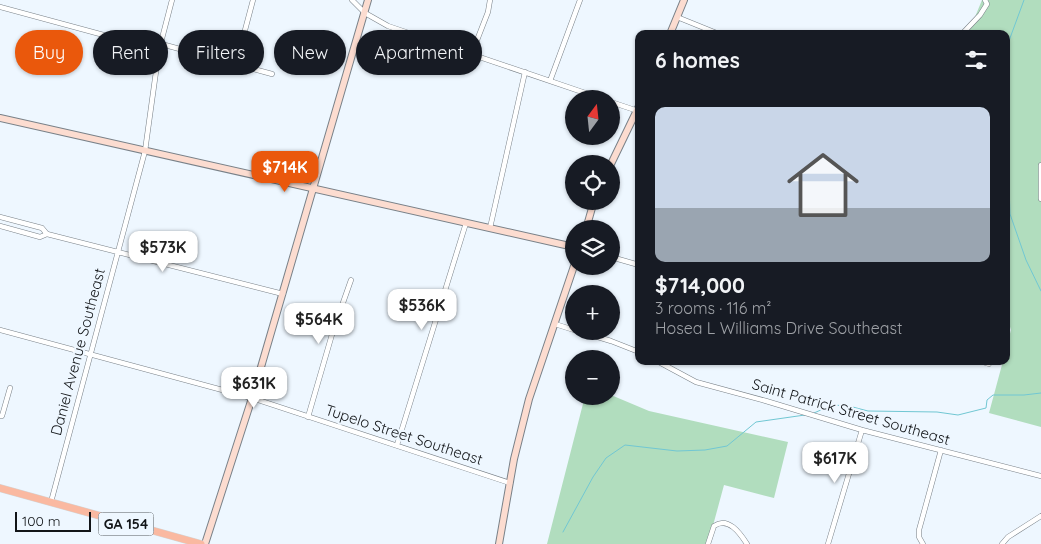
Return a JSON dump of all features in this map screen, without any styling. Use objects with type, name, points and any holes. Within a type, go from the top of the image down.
[{"type":"main road","name":"GA 154","points":[[1,490],[203,544]]},
{"type":"street","name":"Daniel Avenue Southeast","points":[[164,30],[172,0]]},
{"type":"street","points":[[245,30],[253,0]]},
{"type":"street","points":[[352,0],[365,13],[388,26],[400,30]]},
{"type":"street","points":[[203,544],[252,398],[368,0]]},
{"type":"street","points":[[481,30],[488,12],[490,0]]},
{"type":"street","points":[[550,81],[580,0]]},
{"type":"street","points":[[672,30],[684,0]]},
{"type":"street","points":[[966,30],[980,15],[987,4],[985,0]]},
{"type":"street","points":[[0,7],[93,32]]},
{"type":"street","points":[[677,17],[709,30]]},
{"type":"street","points":[[482,57],[576,90]]},
{"type":"street","points":[[264,72],[272,74]]},
{"type":"street","points":[[490,228],[525,72]]},
{"type":"street","name":"Daniel Avenue Southeast","points":[[51,502],[145,151],[156,75]]},
{"type":"street","points":[[620,104],[635,108]]},
{"type":"street","points":[[615,155],[635,115]]},
{"type":"street","points":[[0,118],[565,245]]},
{"type":"street","points":[[1041,165],[1041,199]]},
{"type":"street","points":[[0,217],[42,228],[47,234],[283,294]]},
{"type":"street","points":[[397,445],[466,223]]},
{"type":"street","points":[[0,226],[40,237],[47,234]]},
{"type":"street","points":[[620,260],[635,264]]},
{"type":"street","points":[[499,544],[529,399],[571,275]]},
{"type":"street","points":[[308,417],[333,331],[351,280]]},
{"type":"street","points":[[555,324],[565,327]]},
{"type":"street","name":"Tupelo Street Southeast","points":[[0,330],[252,398],[510,484]]},
{"type":"street","points":[[611,340],[635,350]]},
{"type":"street","name":"Saint Patrick Street Southeast","points":[[664,365],[696,382],[862,430],[1041,476]]},
{"type":"street","points":[[0,416],[2,416],[10,388]]},
{"type":"street","points":[[0,394],[8,396]]},
{"type":"street","points":[[828,544],[862,430]]},
{"type":"street","points":[[923,544],[919,537],[919,530],[941,450]]},
{"type":"street","points":[[1002,544],[1008,537],[1041,516]]},
{"type":"street","points":[[708,544],[714,526],[718,523],[727,523],[736,530],[747,544]]},
{"type":"green space","points":[[982,0],[1041,0],[1041,427],[989,413],[1002,365],[1010,365],[1010,30],[970,30]]},
{"type":"green space","points":[[620,399],[649,411],[788,442],[774,498],[724,485],[708,544],[547,544],[583,405],[620,405]]},
{"type":"waterway","points":[[1010,38],[1024,0]]},
{"type":"waterway","points":[[1010,214],[1026,260],[1041,291]]},
{"type":"waterway","points":[[814,413],[832,405],[849,406],[868,411],[937,412],[958,415],[986,408],[987,400],[993,395],[1041,393]]},
{"type":"waterway","points":[[563,532],[593,477],[606,458],[625,445],[677,451],[705,450],[727,446],[756,422],[805,415]]}]
